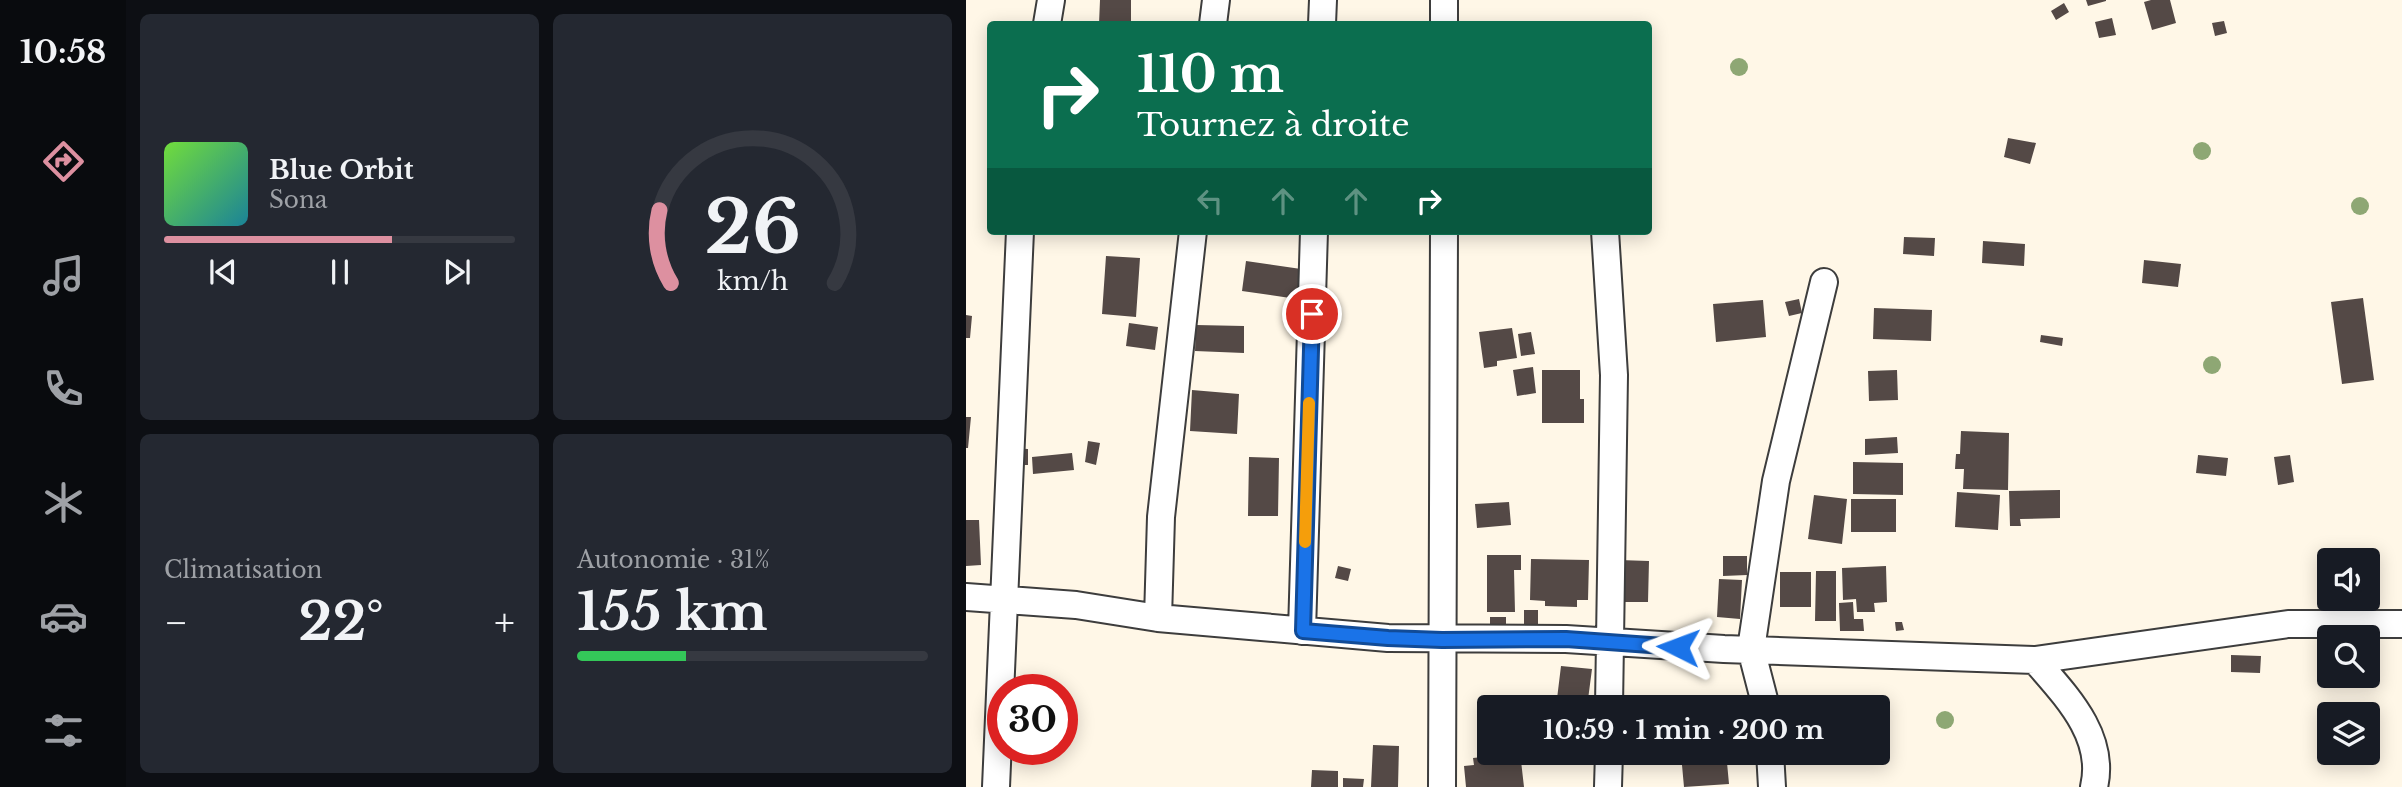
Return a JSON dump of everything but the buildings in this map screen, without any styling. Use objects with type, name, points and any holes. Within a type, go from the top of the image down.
[{"type":"street","points":[[1047,21],[1051,0]]},
{"type":"street","points":[[1213,21],[1216,0]]},
{"type":"street","points":[[1322,0],[1322,21]]},
{"type":"street","points":[[1444,0],[1444,21]]},
{"type":"street","points":[[996,787],[1020,235]]},
{"type":"street","points":[[1158,618],[1161,517],[1193,235]]},
{"type":"street","points":[[1303,631],[1314,235]]},
{"type":"street","points":[[1442,787],[1444,235]]},
{"type":"street","points":[[1605,235],[1614,375],[1609,695]]},
{"type":"street","points":[[1763,695],[1751,649],[1776,481],[1824,282]]},
{"type":"street","points":[[966,597],[1076,605],[1158,618],[1442,640],[1566,639],[2035,660],[2288,624],[2402,624]]},
{"type":"street","points":[[2035,660],[2070,700],[2092,738],[2095,757],[2094,787]]},
{"type":"street","points":[[1608,787],[1609,765]]},
{"type":"street","points":[[1771,765],[1772,787]]},
{"type":"slow traffic","points":[[1305,542],[1309,403]]},
{"type":"route","points":[[1312,314],[1303,631],[1388,638],[1566,639],[1678,647]]}]
